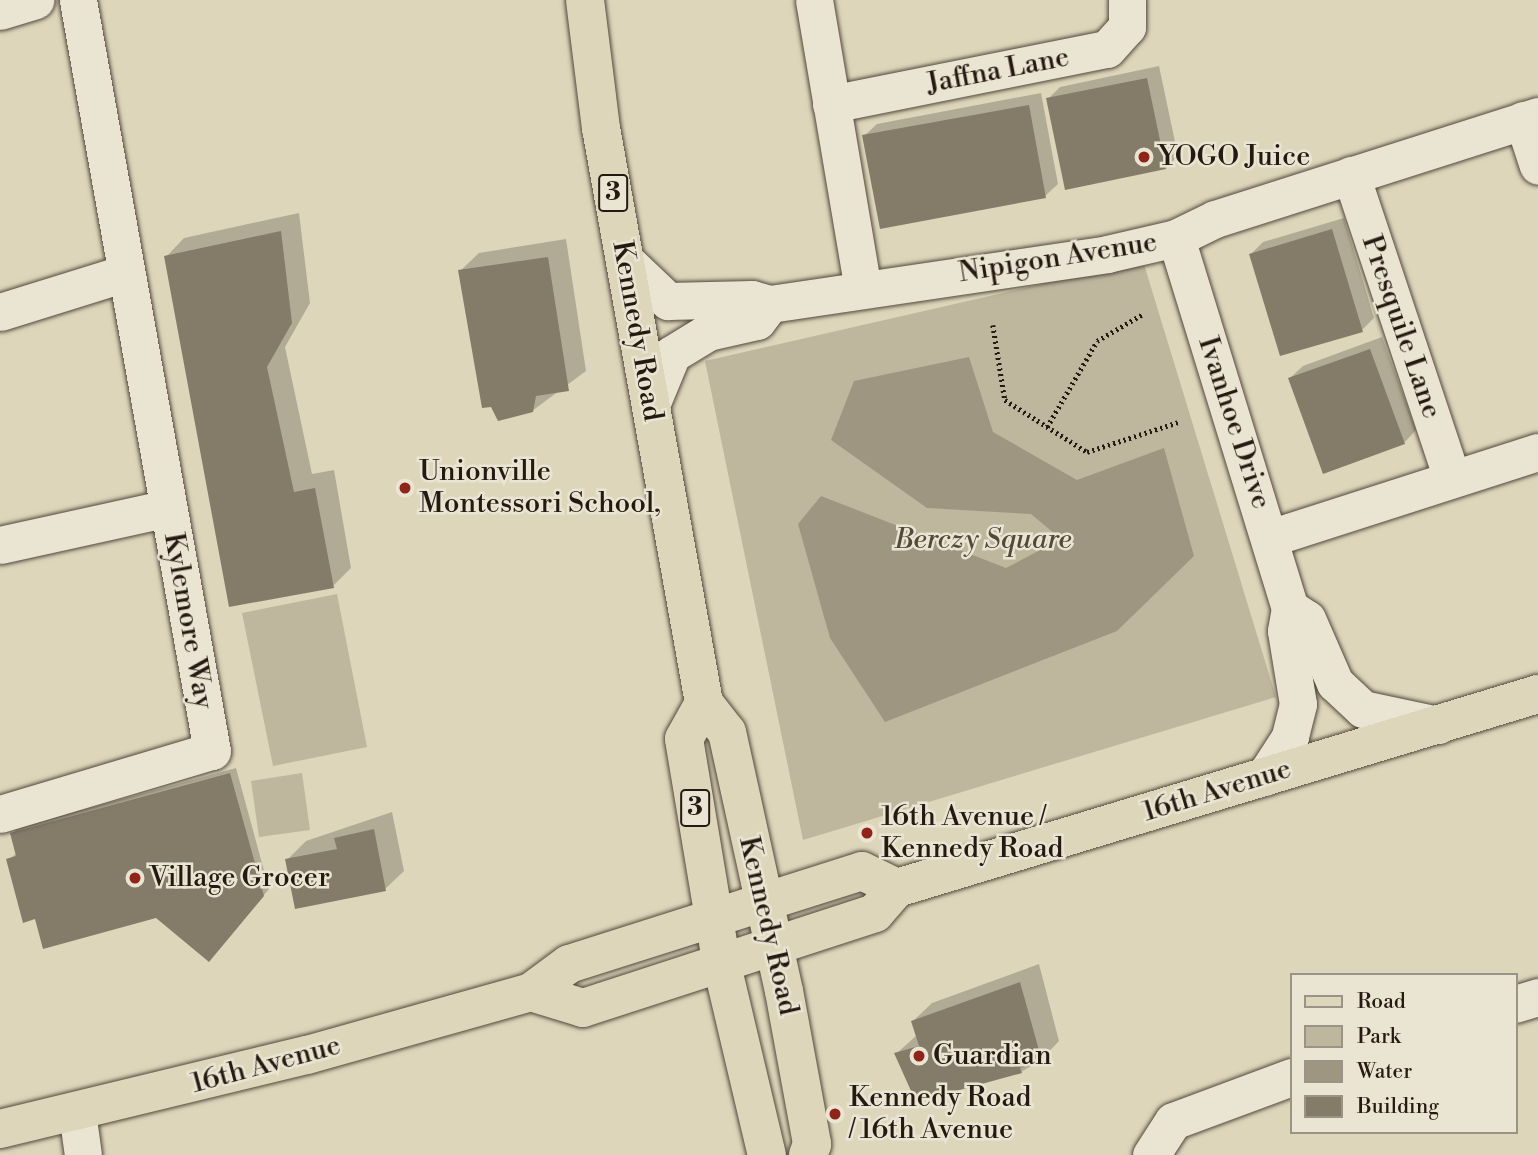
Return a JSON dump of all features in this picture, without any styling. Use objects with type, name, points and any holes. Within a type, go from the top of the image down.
[{"type":"main road","name":"Kennedy Road","points":[[585,0],[624,259],[704,703],[727,732],[775,942],[812,1144],[808,1155]]},
{"type":"main road","name":"16th Avenue","points":[[0,1129],[77,1112],[531,992],[569,964],[864,871],[897,888],[1538,694]]},
{"type":"main road","name":"Kennedy Road","points":[[704,703],[684,739],[721,961],[767,1155]]},
{"type":"main road","points":[[531,992],[583,1008],[775,942],[875,913],[897,888]]},
{"type":"street","points":[[0,12],[35,0]]},
{"type":"street","name":"Kylemore Way","points":[[0,814],[212,751],[78,0]]},
{"type":"street","points":[[814,0],[863,289]]},
{"type":"street","name":"Jaffna Lane","points":[[831,104],[1107,49],[1126,30],[1127,0]]},
{"type":"street","points":[[1531,118],[1538,166]]},
{"type":"street","name":"Nipigon Avenue","points":[[624,259],[667,301],[752,299],[770,304],[1176,238],[1214,219],[1531,118]]},
{"type":"street","name":"Presquile Lane","points":[[1351,176],[1452,478]]},
{"type":"street","name":"Ivanhoe Drive","points":[[1176,238],[1290,608],[1286,631],[1298,704],[1290,737],[1264,777]]},
{"type":"street","points":[[0,312],[125,273]]},
{"type":"street","name":"Nipigon Avenue","points":[[651,405],[672,354],[708,332],[757,321],[770,304]]},
{"type":"street","points":[[1270,538],[1538,452]]},
{"type":"street","points":[[0,545],[168,508]]},
{"type":"street","name":"Ivanhoe Drive","points":[[1290,608],[1307,620],[1335,683],[1363,709],[1438,725]]},
{"type":"street","points":[[1517,1003],[1538,997]]},
{"type":"street","points":[[1152,1155],[1173,1121],[1290,1077]]},
{"type":"street","points":[[77,1112],[83,1155]]},
{"type":"path","points":[[1047,427],[1097,341],[1143,314]]},
{"type":"path","points":[[993,325],[1005,400],[1087,452],[1178,422]]},
{"type":"green space","name":"Berczy Square","points":[[1143,261],[1276,697],[803,840],[705,361]]},
{"type":"green space","points":[[337,594],[367,747],[273,766],[242,613]]},
{"type":"green space","points":[[302,773],[310,830],[259,837],[251,781]]},
{"type":"water","points":[[969,357],[993,432],[1077,480],[1164,448],[1194,556],[1117,631],[885,722],[830,638],[798,524],[821,496],[1006,568],[1061,539],[1031,514],[927,508],[831,440],[854,381]]},
{"type":"building","points":[[1147,78],[1166,169],[1065,190],[1046,98]]},
{"type":"building","points":[[1029,105],[1046,198],[880,229],[862,135]]},
{"type":"building","points":[[1332,229],[1363,332],[1280,356],[1249,254]]},
{"type":"building","points":[[281,231],[292,323],[267,367],[294,492],[315,488],[334,588],[229,607],[164,256]]},
{"type":"building","points":[[548,257],[569,391],[536,396],[533,412],[498,421],[491,407],[482,408],[458,270]]},
{"type":"building","points":[[1370,349],[1405,444],[1323,474],[1288,378]]},
{"type":"building","name":"Village Grocer","points":[[230,773],[264,896],[209,962],[156,918],[43,949],[35,919],[23,923],[6,859],[16,856],[10,833]]},
{"type":"building","points":[[374,829],[386,891],[295,909],[285,859],[337,849],[334,838]]},
{"type":"building","points":[[1020,982],[1042,1061],[1020,1068],[1022,1073],[916,1102],[894,1053],[919,1046],[911,1021]]},
{"type":"place","name":"YOGO Juice","points":[[1144,157]]},
{"type":"place","name":"Unionville Montessori School,","points":[[405,488]]},
{"type":"place","name":"16th Avenue / Kennedy Road","points":[[867,833]]},
{"type":"place","name":"Village Grocer","points":[[135,878]]},
{"type":"place","name":"Guardian","points":[[919,1056]]},
{"type":"place","name":"Kennedy Road / 16th Avenue","points":[[835,1114]]}]
